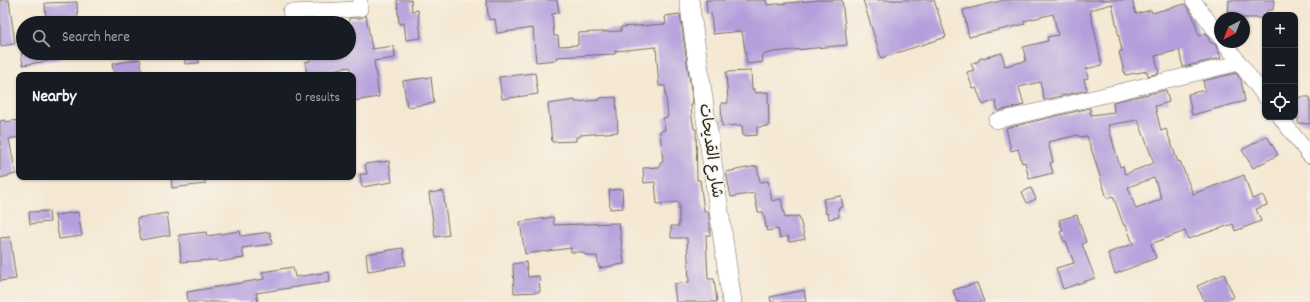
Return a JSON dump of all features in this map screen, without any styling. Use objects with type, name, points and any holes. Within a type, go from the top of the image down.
[{"type":"street","points":[[290,12],[360,9],[360,0]]},
{"type":"street","name":"شارع القديحات","points":[[689,0],[732,302]]},
{"type":"street","points":[[1193,0],[1214,29]]},
{"type":"street","points":[[1228,48],[1262,93]]},
{"type":"street","points":[[996,121],[1239,63]]},
{"type":"street","points":[[1282,120],[1310,156]]},
{"type":"building","points":[[0,0],[9,0],[15,44],[0,46]]},
{"type":"building","points":[[397,0],[411,0],[412,11],[418,10],[421,38],[406,40],[404,23],[399,24]]},
{"type":"building","points":[[486,0],[557,0],[559,13],[552,14],[554,36],[558,36],[559,46],[578,45],[578,33],[621,31],[621,27],[666,24],[665,16],[680,14],[693,104],[691,104],[692,117],[694,129],[696,129],[697,180],[700,180],[704,211],[708,211],[710,225],[710,235],[706,235],[708,279],[714,279],[717,302],[676,302],[674,284],[689,282],[687,238],[671,238],[671,226],[679,226],[679,202],[657,204],[655,182],[644,183],[643,168],[660,167],[660,162],[663,162],[660,131],[665,130],[663,118],[668,117],[665,86],[659,86],[656,47],[615,51],[615,54],[556,57],[557,60],[536,62],[533,28],[497,33],[495,19],[489,20]]},
{"type":"building","points":[[706,0],[766,0],[767,5],[818,0],[842,0],[847,45],[774,52],[762,55],[763,62],[747,64],[742,31],[713,34],[711,13],[707,14]]},
{"type":"building","points":[[863,0],[934,0],[946,37],[881,58]]},
{"type":"building","points":[[1005,0],[1132,0],[1136,14],[1151,10],[1152,13],[1185,4],[1193,16],[1199,36],[1206,33],[1210,42],[1214,44],[1214,48],[1217,48],[1221,58],[1183,67],[1179,50],[1155,56],[1159,73],[1148,76],[1147,71],[1125,75],[1119,52],[1122,51],[1112,4],[1090,10],[1102,65],[1086,69],[1088,78],[1084,79],[1087,90],[1044,100],[1040,82],[1019,87],[1024,105],[998,111],[995,100],[983,105],[976,88],[973,89],[967,72],[974,70],[971,64],[979,61],[979,59],[1002,53],[1005,66],[1026,61],[1023,47],[1048,41],[1047,37],[1058,35],[1053,14],[1024,21],[1025,24],[969,37],[963,10]]},
{"type":"building","points":[[1229,0],[1274,0],[1273,10],[1262,12],[1262,18],[1250,18],[1250,12],[1228,12]]},
{"type":"building","points":[[77,2],[78,16],[46,16],[45,3]]},
{"type":"building","points":[[366,15],[372,49],[394,46],[395,58],[374,61],[379,97],[356,101],[356,72],[351,72],[350,67],[318,72],[307,72],[305,62],[310,60],[356,60],[356,18],[361,18]]},
{"type":"building","points":[[22,60],[54,60],[23,65]]},
{"type":"building","points":[[140,60],[142,72],[113,72],[112,64]]},
{"type":"building","points":[[185,60],[199,60],[199,63],[185,64]]},
{"type":"building","points":[[751,71],[752,89],[754,89],[754,93],[768,92],[769,126],[757,127],[757,135],[743,136],[742,125],[722,126],[721,103],[728,103],[726,72]]},
{"type":"building","points":[[535,73],[538,94],[502,99],[499,77]]},
{"type":"building","points":[[1236,73],[1241,80],[1245,101],[1192,115],[1188,94],[1205,90],[1203,81]]},
{"type":"building","points":[[431,77],[434,103],[407,107],[403,81]]},
{"type":"building","points":[[1166,90],[1169,102],[1155,106],[1161,131],[1166,129],[1178,162],[1180,161],[1193,194],[1244,175],[1252,199],[1263,195],[1267,205],[1256,209],[1261,221],[1235,231],[1233,224],[1188,239],[1185,231],[1151,244],[1156,258],[1115,274],[1108,253],[1133,244],[1126,225],[1124,226],[1113,196],[1107,198],[1087,136],[1079,137],[1078,135],[1048,142],[1053,162],[1050,163],[1053,173],[1029,179],[1025,162],[1022,163],[1018,149],[1011,151],[1006,128],[1090,108],[1091,115],[1114,112],[1113,102]],"holes":[[[1138,120],[1154,163],[1125,174],[1123,166],[1120,167],[1108,125]],[[1154,178],[1162,199],[1136,209],[1128,187]]]},
{"type":"building","points":[[616,97],[618,132],[580,135],[580,137],[576,137],[576,141],[552,142],[548,104],[575,100],[575,102],[600,100],[600,98]]},
{"type":"building","points":[[1298,97],[1310,97],[1310,124],[1298,123]]},
{"type":"building","points":[[16,120],[16,138],[9,139],[16,174],[0,178],[0,121]]},
{"type":"building","points":[[1267,136],[1278,155],[1253,168],[1242,150]]},
{"type":"building","points":[[389,161],[392,182],[362,187],[360,174],[367,174],[365,164]]},
{"type":"building","points":[[757,166],[760,182],[768,181],[772,201],[781,199],[785,218],[799,216],[805,239],[789,242],[788,236],[780,238],[778,229],[767,231],[763,212],[758,212],[754,193],[731,197],[726,172]]},
{"type":"building","points":[[171,180],[205,180],[205,184],[172,188]]},
{"type":"building","points":[[1031,188],[1036,199],[1027,203],[1022,192]]},
{"type":"building","points":[[622,189],[623,208],[610,209],[609,190]]},
{"type":"building","points":[[443,191],[449,235],[435,237],[429,193]]},
{"type":"building","points":[[841,196],[843,207],[838,208],[839,217],[829,219],[828,213],[826,214],[823,199]]},
{"type":"building","points":[[49,211],[50,222],[30,224],[29,212]]},
{"type":"building","points":[[78,212],[82,236],[59,239],[55,215]]},
{"type":"building","points":[[167,213],[170,235],[141,240],[137,218]]},
{"type":"building","points":[[1077,215],[1086,242],[1082,244],[1095,278],[1063,289],[1056,268],[1074,263],[1066,241],[1064,242],[1060,232],[1063,231],[1059,220]]},
{"type":"building","points":[[553,217],[554,225],[619,223],[624,264],[599,268],[597,256],[588,256],[581,252],[571,252],[571,248],[525,254],[520,222]]},
{"type":"building","points":[[240,231],[241,236],[270,232],[272,244],[242,248],[244,258],[218,262],[217,260],[181,262],[179,235],[206,232],[207,236]]},
{"type":"building","points":[[10,237],[16,279],[0,281],[0,238]]},
{"type":"building","points":[[403,248],[406,265],[368,271],[366,254]]},
{"type":"building","points":[[526,262],[528,277],[539,276],[540,292],[514,293],[513,264]]},
{"type":"building","points":[[293,267],[295,277],[329,272],[330,282],[256,293],[258,302],[188,302],[187,292],[264,279],[262,272]]},
{"type":"building","points":[[1224,274],[1234,297],[1223,302],[1205,302],[1197,286]]},
{"type":"building","points":[[977,283],[984,302],[957,302],[953,290]]},
{"type":"building","points":[[804,290],[806,302],[771,302],[770,297]]}]
